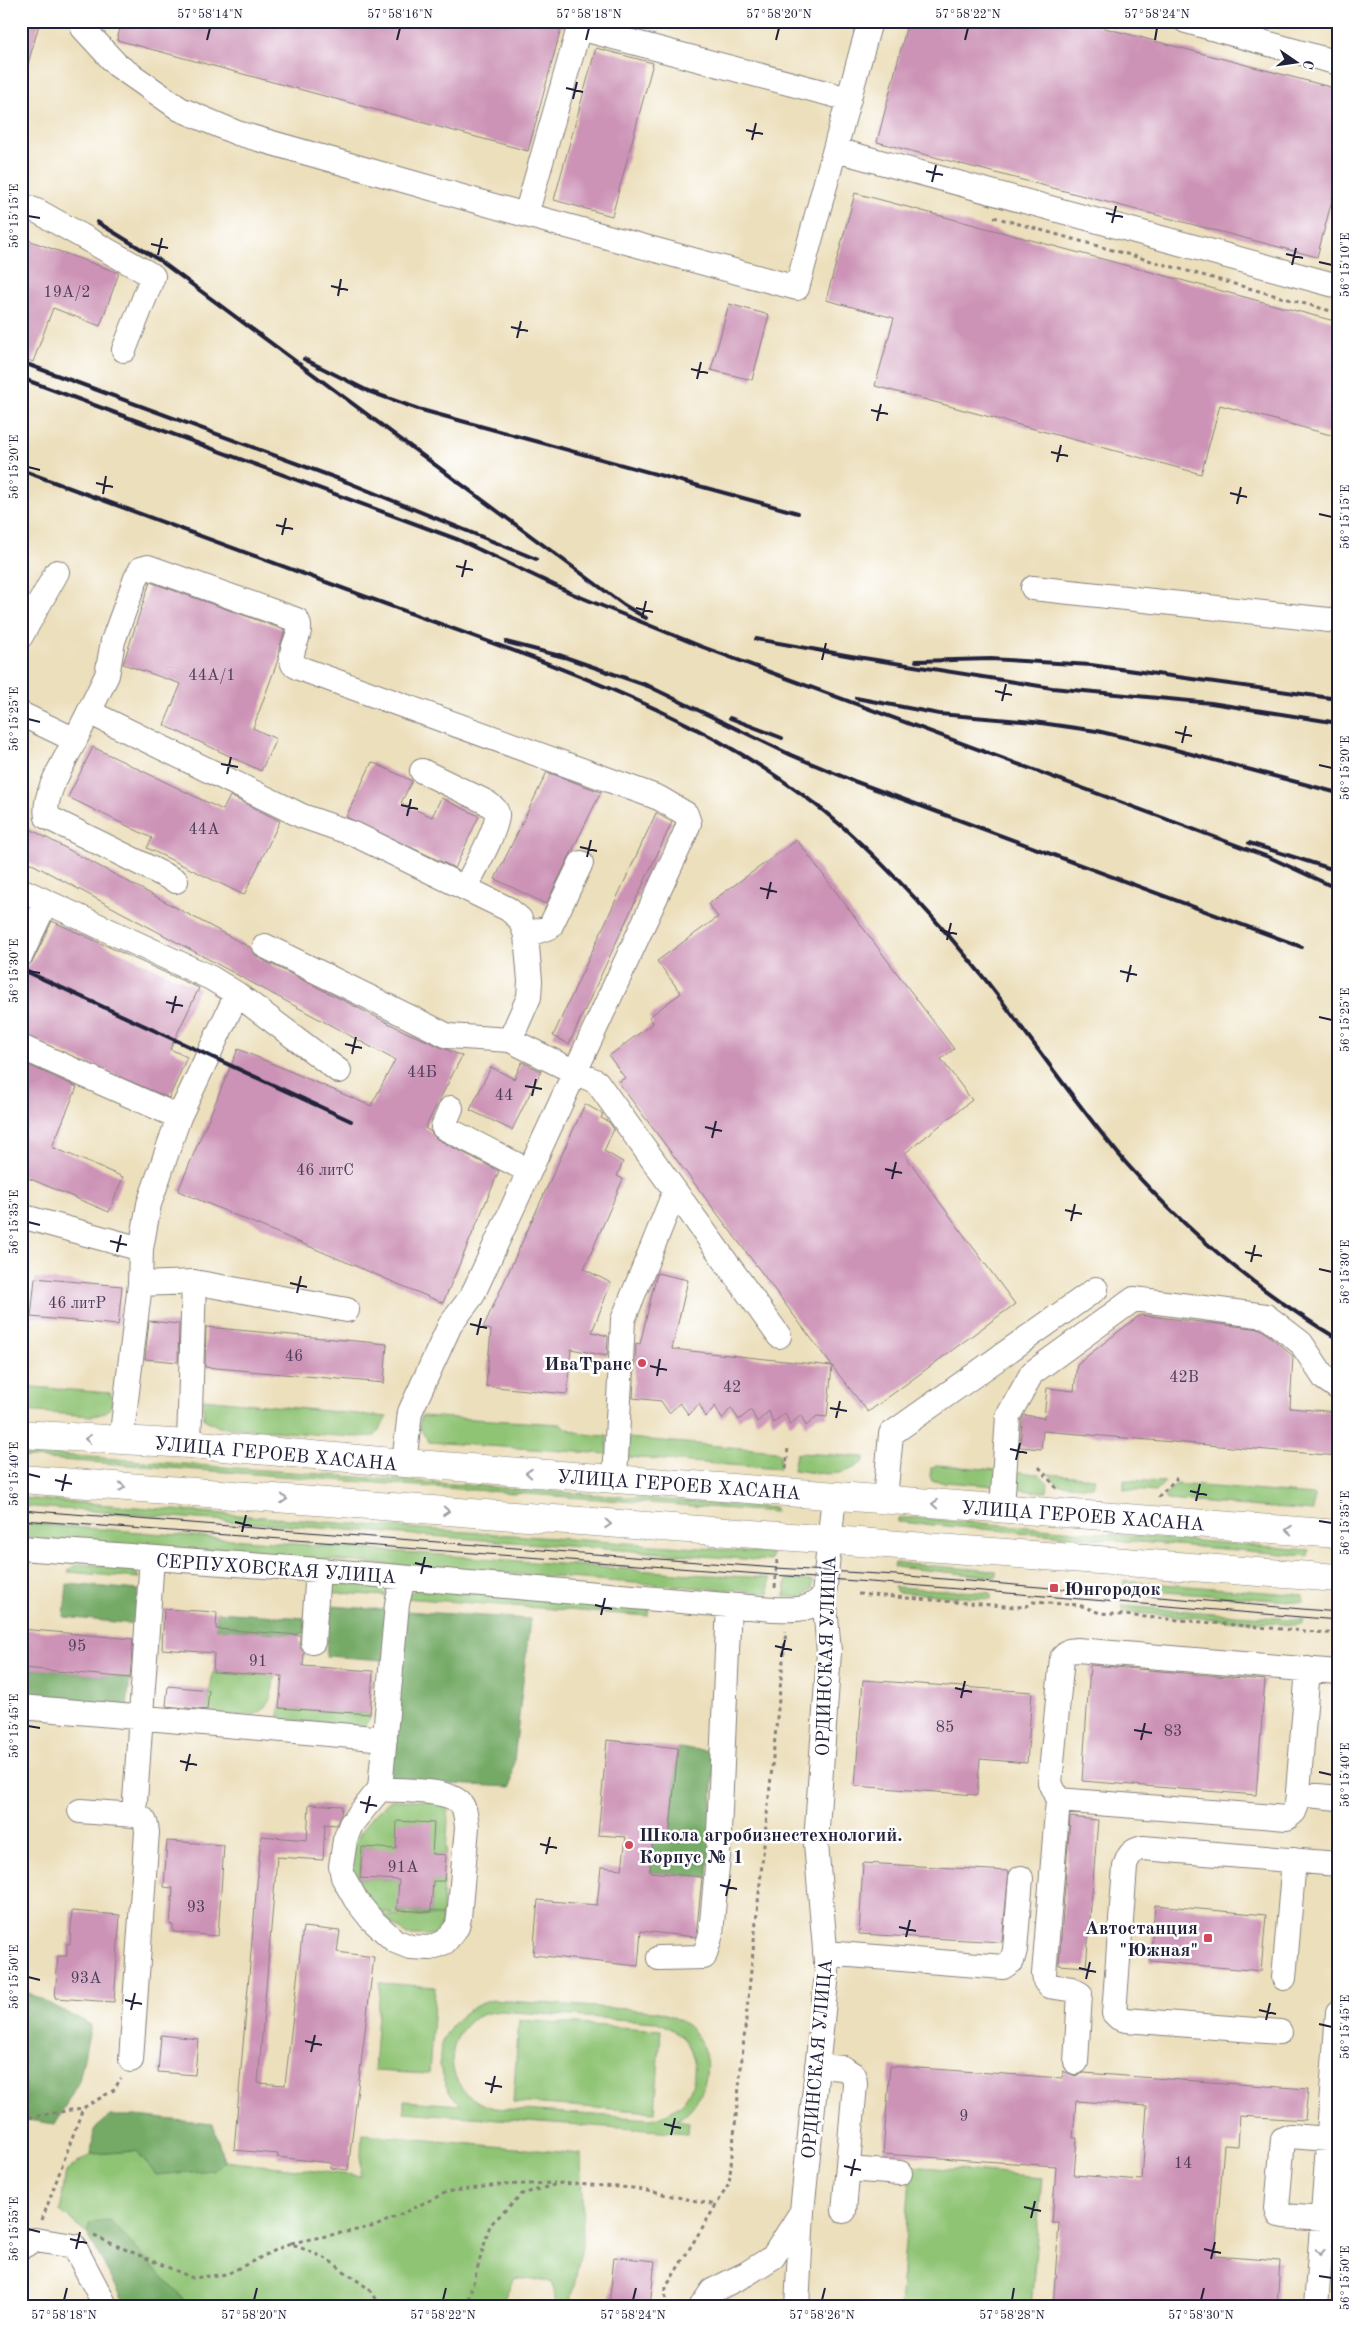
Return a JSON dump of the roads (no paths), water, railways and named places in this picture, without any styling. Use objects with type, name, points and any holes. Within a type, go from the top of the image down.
[{"type":"main road","name":"УЛИЦА ГЕРОЕВ ХАСАНА","points":[[21,1434],[189,1444],[615,1480],[1338,1534]]},
{"type":"main road","points":[[21,1479],[1338,1578]]},
{"type":"street","points":[[83,21],[82,28],[117,65],[180,109],[237,133],[526,215],[797,288],[870,21]]},
{"type":"street","points":[[1186,21],[1338,63]]},
{"type":"street","points":[[526,215],[579,28],[849,99]]},
{"type":"street","points":[[836,150],[1338,286]]},
{"type":"street","points":[[21,205],[39,212],[153,276],[124,350]]},
{"type":"street","points":[[176,881],[47,817],[45,808],[47,797],[107,675],[113,641],[136,578],[142,569],[148,566],[297,620],[300,625],[291,659],[293,664],[299,668],[658,798],[679,808],[686,814],[689,822],[684,836],[472,1296],[450,1325],[410,1412],[404,1463]]},
{"type":"street","points":[[21,636],[57,572]]},
{"type":"street","points":[[1033,588],[1338,621]]},
{"type":"street","points":[[89,712],[302,816],[354,834],[508,909],[520,919],[526,935],[529,997],[510,1040]]},
{"type":"street","points":[[21,714],[75,740]]},
{"type":"street","points":[[422,771],[486,802],[494,807],[498,815],[494,829],[465,888]]},
{"type":"street","points":[[526,935],[550,927],[581,863]]},
{"type":"street","points":[[21,890],[211,978],[237,994],[339,1071]]},
{"type":"street","points":[[21,954],[46,902]]},
{"type":"street","points":[[264,946],[448,1036],[510,1040],[597,1082],[779,1336]]},
{"type":"street","points":[[121,1441],[140,1284],[142,1249],[149,1204],[179,1117],[237,994]]},
{"type":"street","points":[[21,1047],[179,1117]]},
{"type":"street","points":[[451,1108],[442,1126],[529,1171]]},
{"type":"street","points":[[615,1480],[623,1320],[676,1191]]},
{"type":"street","points":[[21,1216],[142,1249]]},
{"type":"street","points":[[140,1284],[194,1282],[347,1310]]},
{"type":"street","points":[[189,1444],[194,1282]]},
{"type":"street","points":[[885,1499],[891,1434],[1096,1289]]},
{"type":"street","points":[[1002,1509],[1008,1416],[1032,1373],[1134,1299],[1266,1316],[1301,1344],[1325,1379],[1338,1388]]},
{"type":"street","name":"ОРДИНСКАЯ УЛИЦА","points":[[702,2307],[712,2291],[746,2274],[773,2257],[802,2211],[827,1973],[816,1843],[829,1652],[824,1595],[834,1495]]},
{"type":"street","name":"СЕРПУХОВСКАЯ УЛИЦА","points":[[21,1548],[318,1570],[729,1605],[801,1609],[816,1605],[824,1595]]},
{"type":"street","points":[[134,1815],[152,1558]]},
{"type":"street","points":[[313,1642],[318,1570]]},
{"type":"street","points":[[380,1789],[449,1796],[462,1805],[466,1814],[467,1827],[459,1918],[450,1936],[437,1946],[421,1948],[402,1945],[395,1941],[371,1919],[342,1877],[342,1853],[352,1824],[380,1789],[397,1604],[403,1578]]},
{"type":"street","points":[[659,1958],[704,1957],[712,1934],[718,1855],[729,1605]]},
{"type":"street","points":[[1076,2062],[1080,1994],[1070,1988],[1049,1986],[1045,1981],[1044,1974],[1058,1800],[1050,1783],[1062,1658],[1069,1651],[1338,1672]]},
{"type":"street","points":[[1058,1800],[1287,1818],[1294,1812],[1298,1794],[1308,1669]]},
{"type":"street","points":[[21,1708],[385,1739]]},
{"type":"street","points":[[1298,1794],[1338,1798]]},
{"type":"street","points":[[80,1811],[134,1815],[141,1817],[146,1823],[147,1832],[131,2060]]},
{"type":"street","points":[[1280,2032],[1119,2018],[1114,2013],[1113,2005],[1124,1867],[1134,1849],[1143,1848],[1338,1864]]},
{"type":"street","points":[[1284,1978],[1294,1860]]},
{"type":"street","points":[[825,1953],[1003,1966],[1012,1961],[1015,1950],[1021,1878]]},
{"type":"street","points":[[1316,2307],[1328,2279],[1322,2219],[1338,2012]]},
{"type":"street","points":[[817,2066],[843,2068],[854,2075],[844,2211]]},
{"type":"street","points":[[1322,2219],[1279,2215],[1277,2208],[1283,2139],[1290,2136],[1328,2139]]},
{"type":"street","points":[[848,2169],[900,2173]]},
{"type":"street","points":[[797,2307],[802,2211]]},
{"type":"street","points":[[28,2244],[74,2246],[106,2307]]},
{"type":"tram line","points":[[21,1510],[776,1568],[896,1575],[1338,1612]]},
{"type":"tram line","points":[[21,1520],[897,1584],[1338,1620]]},
{"type":"railway","points":[[97,222],[159,260],[624,605],[646,618]]},
{"type":"railway","points":[[304,359],[368,391],[418,409],[798,513]]},
{"type":"railway","points":[[21,362],[347,482],[536,559]]},
{"type":"railway","points":[[21,378],[459,540],[573,594],[700,646],[1271,858],[1338,889]]},
{"type":"railway","points":[[21,470],[582,677],[692,727],[745,756],[796,790],[844,828],[901,883],[937,922],[988,983],[1073,1097],[1126,1163],[1174,1213],[1199,1237],[1252,1281],[1308,1321],[1338,1339]]},
{"type":"railway","points":[[756,639],[1052,688],[1211,703],[1338,723]]},
{"type":"railway","points":[[506,642],[564,657]]},
{"type":"railway","points":[[559,655],[651,687]]},
{"type":"railway","points":[[916,661],[991,659],[1091,665],[1338,699]]},
{"type":"railway","points":[[644,684],[791,755],[851,780],[1302,947]]},
{"type":"railway","points":[[856,698],[939,714],[1034,722],[1097,731],[1338,793]]},
{"type":"railway","points":[[730,718],[782,738]]},
{"type":"railway","points":[[1249,843],[1338,871]]},
{"type":"railway","points":[[21,969],[351,1121]]},
{"type":"place","name":"ИваТранс","points":[[642,1363]]},
{"type":"place","name":"Юнгородок","points":[[1054,1588]]},
{"type":"place","name":"Школа агробизнестехнологий. Корпус № 1","points":[[629,1845]]},
{"type":"place","name":"Автостанция \"Южная\"","points":[[1208,1938]]}]
